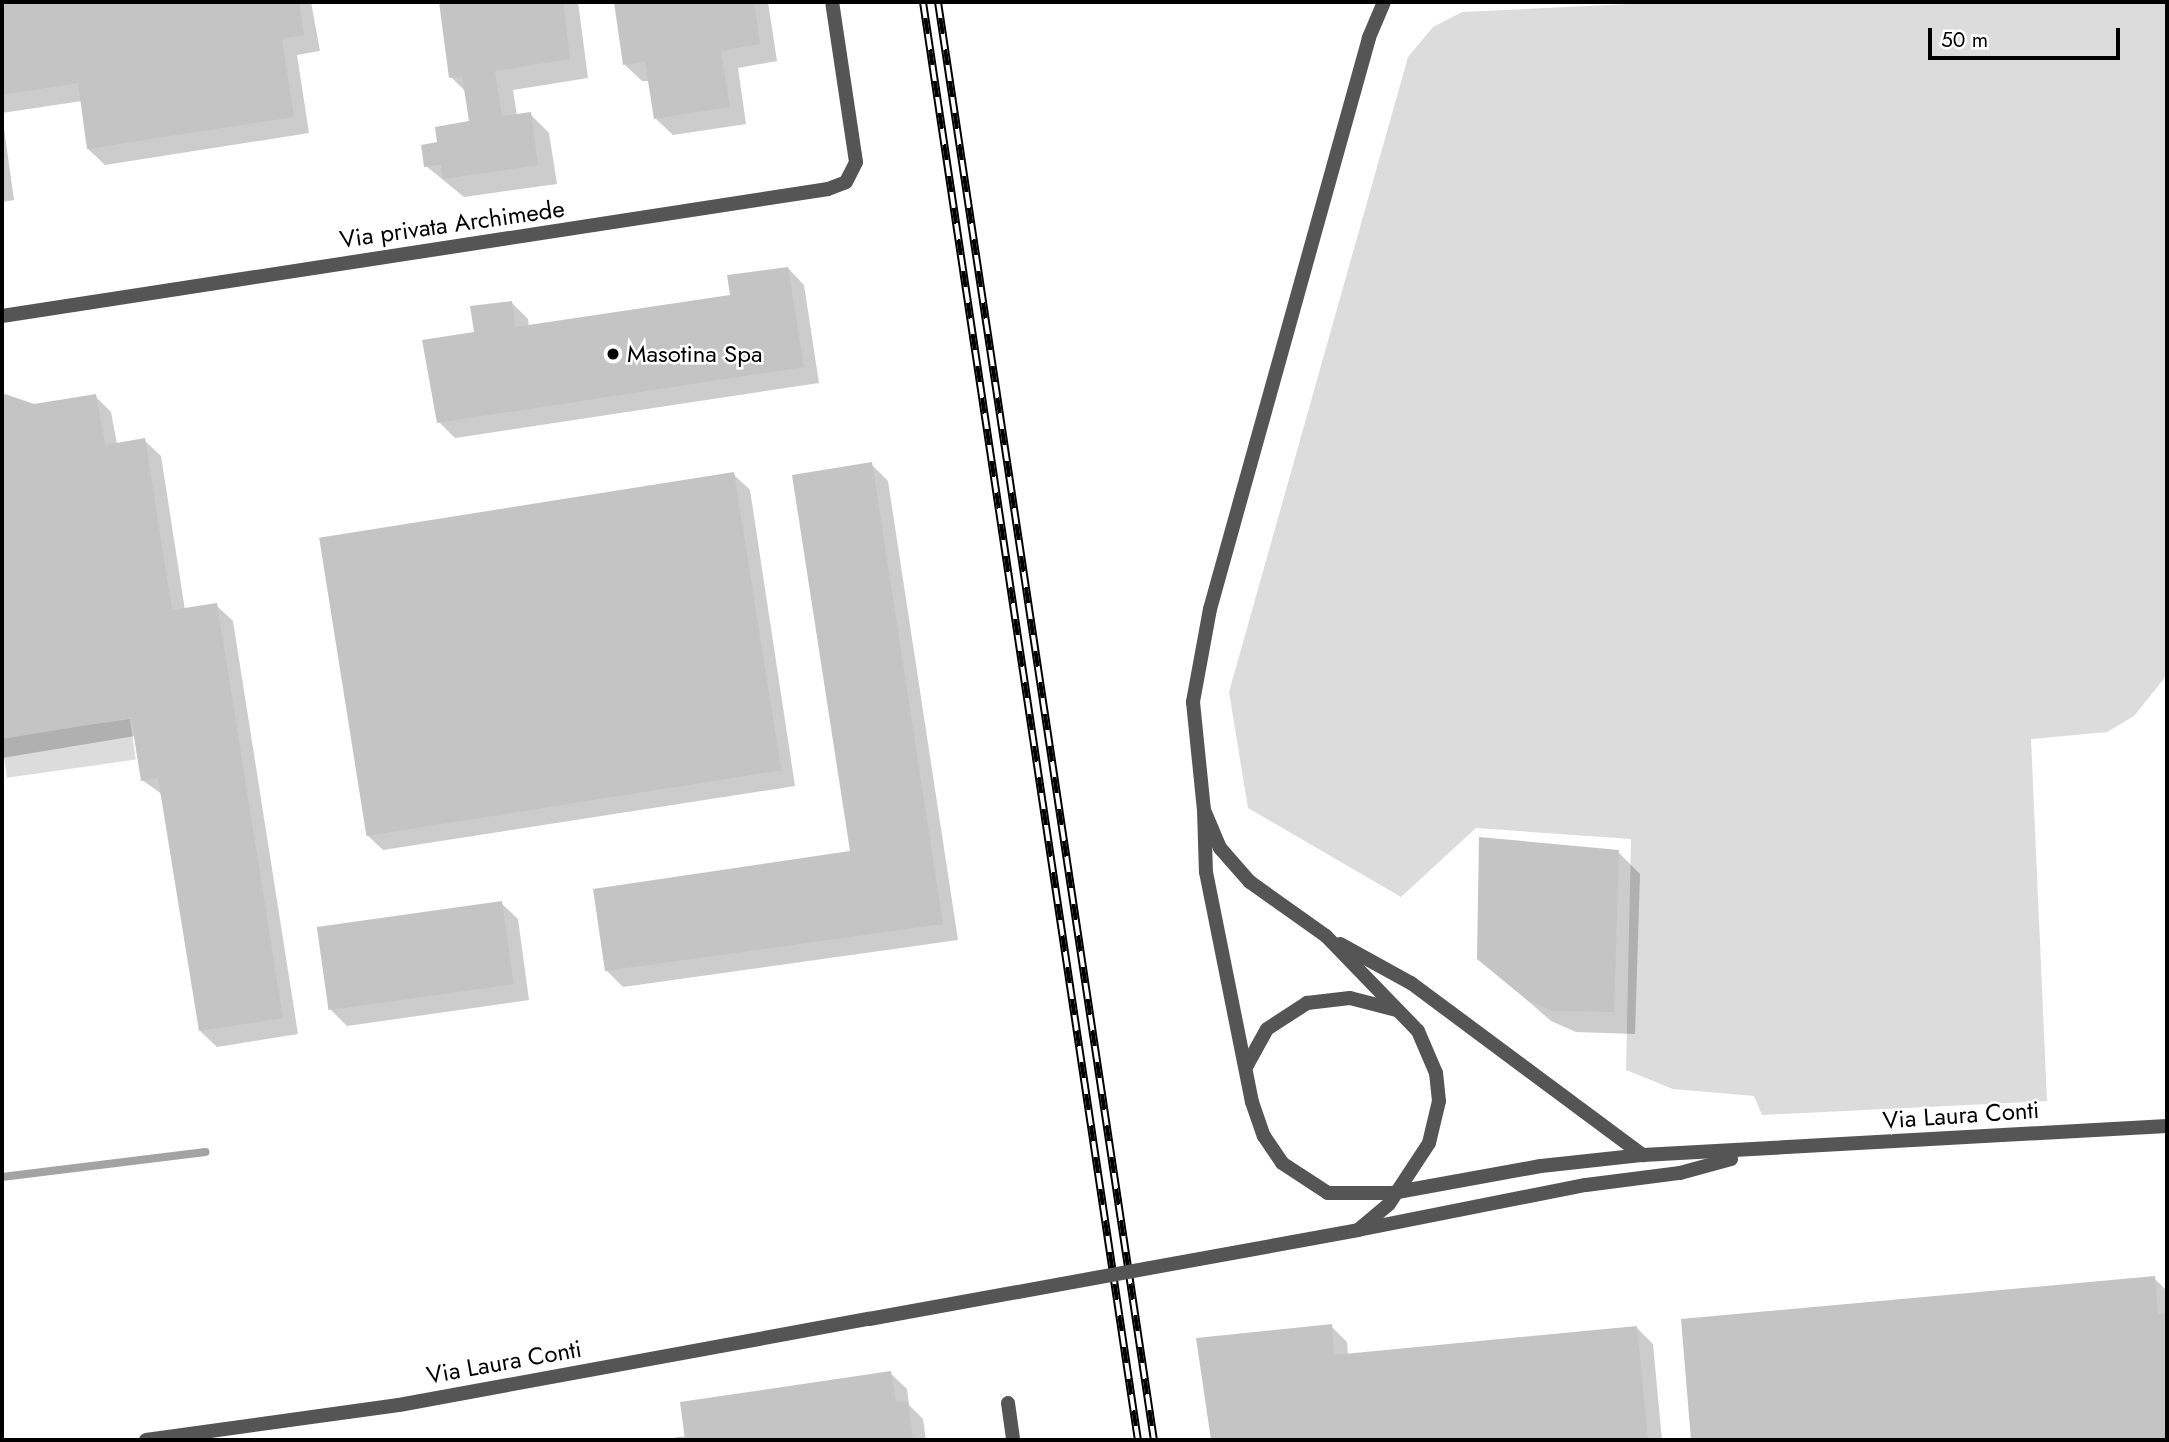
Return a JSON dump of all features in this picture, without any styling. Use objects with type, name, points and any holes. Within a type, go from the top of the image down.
[{"type":"street","name":"Via privata Archimede","points":[[2,316],[828,190],[846,182],[856,162],[831,2]]},
{"type":"street","points":[[1384,2],[1369,38],[1199,651],[1193,702],[1204,810],[1206,872],[1252,1102],[1271,1149],[1303,1180],[1337,1195],[1392,1193],[1541,1166],[1643,1155],[1758,1151]]},
{"type":"street","points":[[1204,810],[1220,848],[1234,867],[1326,936],[1411,983],[1643,1155]]},
{"type":"street","points":[[1326,936],[1418,1031],[1436,1073],[1438,1092],[1429,1143],[1389,1204],[1358,1230]]},
{"type":"street","points":[[1246,1068],[1267,1029],[1307,1003],[1350,998],[1402,1013]]},
{"type":"street","name":"Via Laura Conti","points":[[146,1440],[399,1405],[1358,1230],[1586,1185],[1680,1173],[1758,1151],[2167,1126]]},
{"type":"street","points":[[1008,1404],[1013,1440]]},
{"type":"shaded area","points":[[1672,2],[2167,2],[2167,675],[2134,716],[2107,732],[2031,739],[2047,1101],[1762,1115],[1754,1096],[1673,1089],[1626,1070],[1631,839],[1476,828],[1401,897],[1248,808],[1229,692],[1408,57],[1433,27],[1462,12]]},
{"type":"shaded area","points":[[130,719],[136,760],[7,778],[2,737]]},
{"type":"building","points":[[2,2],[299,2],[304,35],[282,39],[294,117],[87,149],[78,83],[2,95]]},
{"type":"building","points":[[439,2],[563,2],[570,59],[495,71],[502,116],[531,112],[538,165],[443,179],[441,165],[424,167],[421,145],[437,142],[435,127],[469,121],[462,76],[449,78]]},
{"type":"building","points":[[614,2],[754,2],[760,44],[721,51],[730,107],[654,119],[645,62],[623,65]]},
{"type":"building","name":"Masotina Spa","points":[[788,267],[804,367],[437,423],[422,340],[474,332],[470,306],[512,301],[515,327],[730,295],[727,275]]},
{"type":"building","points":[[2,393],[34,404],[96,394],[105,445],[145,438],[172,610],[217,603],[283,1018],[199,1031],[158,778],[141,781],[131,718],[2,739]]},
{"type":"building","points":[[872,462],[943,924],[605,971],[593,889],[850,851],[792,475]]},
{"type":"building","points":[[734,472],[781,770],[366,836],[319,538]]},
{"type":"building","points":[[1479,837],[1619,850],[1614,1012],[1553,1011],[1527,1000],[1477,959]]},
{"type":"building","points":[[502,901],[514,984],[329,1010],[317,927]]},
{"type":"building","points":[[2155,1276],[2158,1314],[2167,1313],[2167,1440],[1691,1440],[1681,1319]]},
{"type":"building","points":[[1332,1324],[1334,1355],[1637,1326],[1648,1440],[1211,1440],[1196,1338]]},
{"type":"building","points":[[891,1371],[896,1402],[908,1401],[913,1440],[685,1440],[680,1402]]},
{"type":"waterway","points":[[2,1177],[205,1152]]},
{"type":"railway","points":[[923,2],[1138,1440]]},
{"type":"railway","points":[[938,2],[1154,1440]]},
{"type":"place","name":"Masotina Spa","points":[[613,354]]}]
